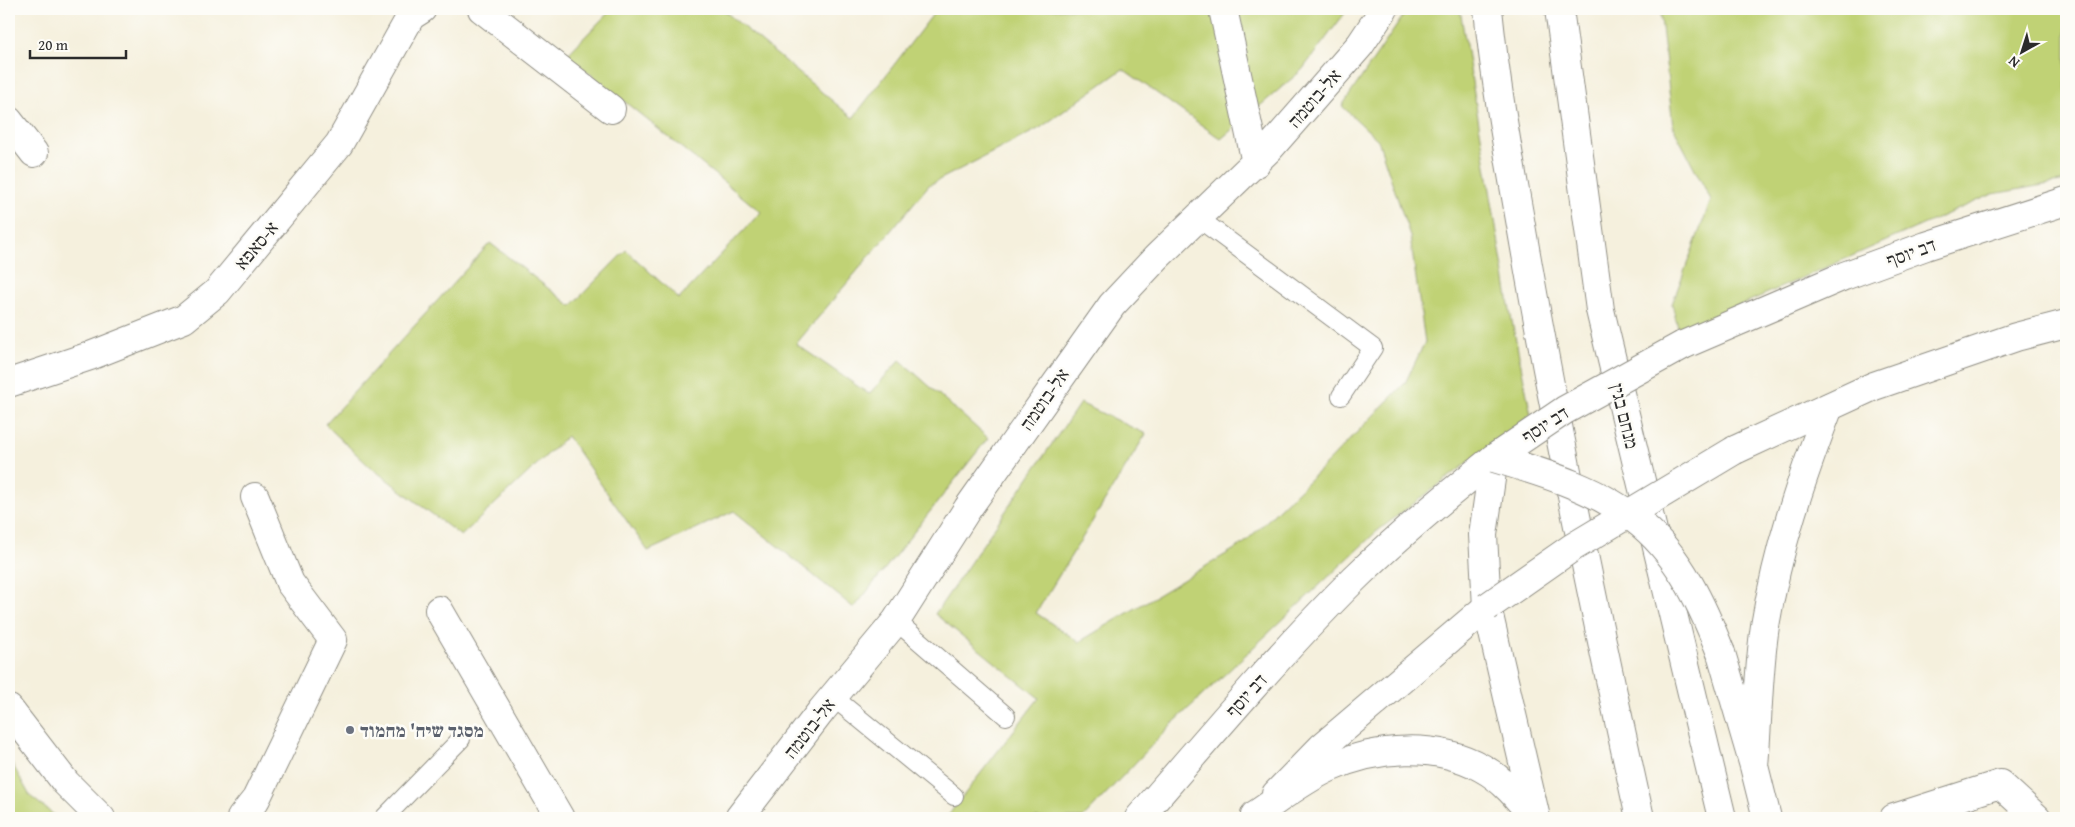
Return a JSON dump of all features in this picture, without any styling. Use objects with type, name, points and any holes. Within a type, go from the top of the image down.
[{"type":"main road","name":"א-סאפא","points":[[9,383],[90,356],[184,319],[217,292],[339,144],[411,16],[422,9]]},
{"type":"main road","points":[[482,9],[611,109]]},
{"type":"main road","points":[[1223,9],[1256,163]]},
{"type":"main road","name":"אל-בוטמה","points":[[738,818],[833,697],[896,622],[968,508],[1112,305],[1198,218],[1256,163],[1360,45],[1384,9]]},
{"type":"main road","points":[[1488,9],[1493,64],[1539,327],[1588,584],[1640,818]]},
{"type":"main road","name":"מנחם בגין","points":[[1559,9],[1600,310],[1722,818]]},
{"type":"main road","points":[[9,121],[34,153]]},
{"type":"main road","name":"דב יוסף","points":[[1139,818],[1304,630],[1355,578],[1432,508],[1494,458],[1566,410],[1683,345],[1863,270],[1926,246],[2066,201]]},
{"type":"main road","points":[[1254,817],[1322,747],[1487,607],[1573,548],[1628,514],[1735,450],[1893,379],[2016,337],[2066,324]]},
{"type":"main road","points":[[1754,766],[1765,627],[1777,565],[1792,506],[1830,407]]},
{"type":"main road","points":[[1535,818],[1487,607],[1483,535],[1494,458],[1582,490],[1628,514],[1656,538],[1684,575],[1700,601],[1721,654],[1754,766],[1767,818]]},
{"type":"main road","points":[[240,818],[256,799],[333,640],[290,583],[255,497]]},
{"type":"main road","points":[[439,610],[560,818]]},
{"type":"main road","points":[[9,709],[66,782],[101,818]]},
{"type":"main road","points":[[1254,817],[1329,768],[1359,757],[1394,750],[1445,754],[1481,767],[1496,777],[1519,799],[1535,818]]},
{"type":"main road","points":[[1894,818],[2000,784],[2037,818]]},
{"type":"lane","points":[[1198,218],[1373,348],[1341,396]]},
{"type":"lane","points":[[896,622],[1006,716]]},
{"type":"lane","points":[[833,697],[954,796]]},
{"type":"lane","points":[[384,818],[461,739]]},
{"type":"green space","points":[[612,9],[722,9],[853,118],[937,9],[1348,9],[1302,70],[1221,139],[1123,69],[1040,128],[929,185],[796,344],[869,394],[900,360],[988,438],[854,608],[734,511],[648,551],[567,436],[461,536],[369,466],[325,424],[490,243],[571,306],[626,250],[679,299],[761,212],[567,55]]},
{"type":"green space","points":[[1408,9],[1460,9],[1510,311],[1531,415],[1376,532],[1172,724],[1083,818],[946,818],[1039,698],[935,614],[1080,403],[1146,434],[1036,613],[1079,642],[1243,544],[1328,462],[1405,383],[1425,342],[1410,236],[1378,140],[1342,106]]},
{"type":"green space","points":[[1660,9],[2066,9],[2066,181],[1993,194],[1679,332],[1672,304],[1711,200],[1673,127]]},
{"type":"green space","points":[[9,758],[30,796],[58,818],[9,818]]},
{"type":"place","name":"מסגד שיח' מחמוד","points":[[350,730]]}]
